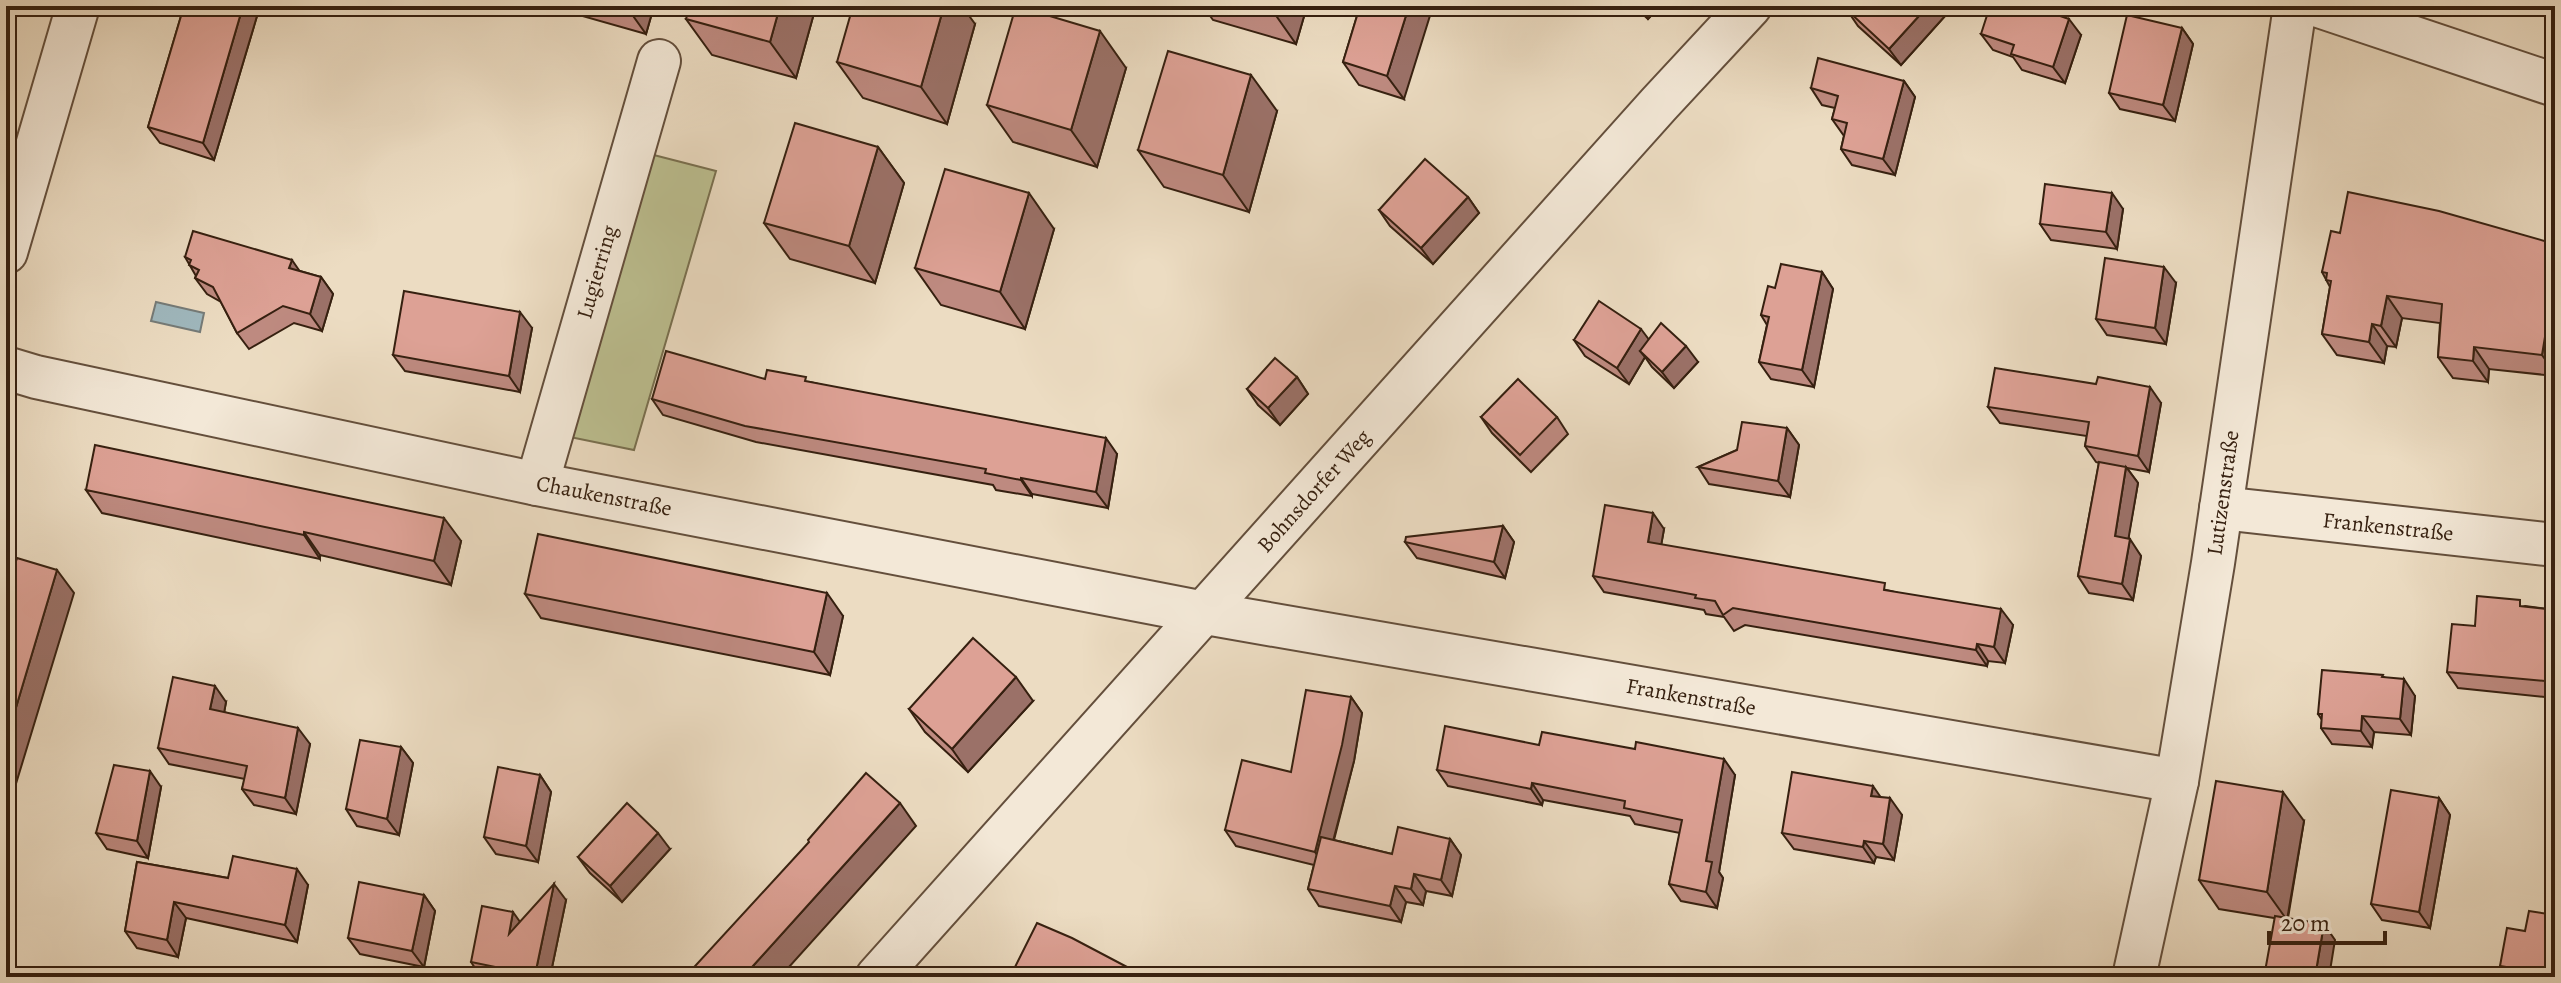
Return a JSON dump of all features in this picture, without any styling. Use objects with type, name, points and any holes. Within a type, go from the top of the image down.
[{"type":"street","points":[[6,252],[78,6]]},
{"type":"street","name":"Bohnsdorfer Weg","points":[[878,977],[1750,6]]},
{"type":"street","name":"Lutizenstraße","points":[[2134,977],[2177,781],[2221,508],[2295,6]]},
{"type":"street","points":[[2319,6],[2555,85]]},
{"type":"street","name":"Lugierring","points":[[537,484],[659,61]]},
{"type":"street","name":"Chaukenstraße","points":[[6,368],[537,484],[1205,613]]},
{"type":"street","name":"Frankenstraße","points":[[2221,508],[2555,545]]},
{"type":"street","name":"Frankenstraße","points":[[1205,613],[2177,781]]},
{"type":"green space","points":[[646,153],[716,171],[634,450],[565,436]]},
{"type":"water","points":[[156,302],[204,313],[200,332],[151,321]]},
{"type":"building","points":[[184,6],[243,6],[203,143],[148,127]]},
{"type":"building","points":[[690,6],[780,6],[770,42],[686,19]]},
{"type":"building","points":[[853,6],[944,6],[921,87],[837,62]]},
{"type":"building","points":[[1016,6],[1100,31],[1071,130],[987,105]]},
{"type":"building","points":[[1360,6],[1409,6],[1387,76],[1343,62]]},
{"type":"building","points":[[1850,6],[1928,6],[1889,49],[1847,10]]},
{"type":"building","points":[[1990,6],[2031,6],[2069,19],[2053,67],[2011,54],[2014,45],[1981,34]]},
{"type":"building","points":[[2127,15],[2182,28],[2163,105],[2109,93]]},
{"type":"building","points":[[1168,51],[1251,75],[1223,175],[1138,150]]},
{"type":"building","points":[[1818,58],[1904,81],[1883,159],[1841,149],[1847,123],[1832,119],[1838,96],[1811,88]]},
{"type":"building","points":[[795,123],[878,147],[849,246],[764,223]]},
{"type":"building","points":[[1425,159],[1468,197],[1421,248],[1379,210]]},
{"type":"building","points":[[945,169],[1029,193],[1000,292],[915,268]]},
{"type":"building","points":[[2045,184],[2112,193],[2106,232],[2040,224]]},
{"type":"building","points":[[2348,192],[2439,211],[2555,244],[2555,314],[2549,313],[2542,355],[2474,347],[2473,361],[2438,357],[2442,304],[2387,296],[2381,326],[2372,324],[2369,342],[2322,334],[2331,281],[2326,280],[2327,273],[2322,272],[2331,231],[2340,233]]},
{"type":"building","points":[[193,231],[292,260],[289,268],[321,277],[310,314],[283,306],[237,333],[213,287],[195,278],[199,270],[189,265],[191,260],[185,257]]},
{"type":"building","points":[[2105,258],[2164,267],[2155,328],[2096,319]]},
{"type":"building","points":[[1781,264],[1822,272],[1802,370],[1759,362],[1769,317],[1761,315],[1768,286],[1775,288]]},
{"type":"building","points":[[404,291],[520,312],[509,376],[393,355]]},
{"type":"building","points":[[1599,301],[1641,329],[1617,368],[1574,340]]},
{"type":"building","points":[[1661,323],[1686,346],[1662,372],[1640,351]]},
{"type":"building","points":[[666,351],[765,379],[767,370],[806,377],[805,381],[1106,438],[1096,492],[745,426],[652,399]]},
{"type":"building","points":[[1275,358],[1297,377],[1268,408],[1247,389]]},
{"type":"building","points":[[1995,368],[2096,384],[2098,377],[2150,387],[2138,456],[2085,446],[2089,422],[1988,407]]},
{"type":"building","points":[[1518,379],[1557,417],[1520,455],[1481,417]]},
{"type":"building","points":[[1742,422],[1787,428],[1778,481],[1698,467],[1737,450]]},
{"type":"building","points":[[95,445],[444,518],[434,561],[304,532],[304,535],[86,490]]},
{"type":"building","points":[[2099,462],[2126,467],[2115,536],[2130,539],[2122,584],[2078,576]]},
{"type":"building","points":[[1605,505],[1653,513],[1648,542],[1885,583],[1884,590],[2001,609],[1994,647],[1977,644],[1976,650],[1733,608],[1723,615],[1715,601],[1695,598],[1696,595],[1593,576]]},
{"type":"building","points":[[1503,526],[1494,562],[1405,542],[1406,537]]},
{"type":"building","points":[[538,534],[827,593],[814,652],[525,594]]},
{"type":"building","points":[[17,558],[57,570],[6,741],[6,593]]},
{"type":"building","points":[[2477,596],[2520,600],[2520,606],[2555,610],[2555,682],[2447,672],[2452,624],[2475,626]]},
{"type":"building","points":[[973,638],[1016,677],[952,749],[909,709]]},
{"type":"building","points":[[2322,670],[2404,679],[2400,719],[2362,716],[2361,731],[2321,728],[2322,714],[2318,714]]},
{"type":"building","points":[[173,677],[215,686],[210,709],[298,728],[285,798],[242,789],[247,766],[158,748]]},
{"type":"building","points":[[1306,690],[1351,697],[1315,852],[1225,830],[1242,760],[1291,772]]},
{"type":"building","points":[[1445,726],[1539,745],[1542,732],[1635,749],[1636,742],[1724,759],[1706,861],[1712,862],[1706,892],[1669,884],[1682,820],[1624,808],[1625,801],[1532,783],[1531,789],[1437,770]]},
{"type":"building","points":[[360,740],[401,747],[387,819],[346,809]]},
{"type":"building","points":[[114,765],[150,771],[137,841],[96,833]]},
{"type":"building","points":[[498,767],[540,775],[526,846],[484,837]]},
{"type":"building","points":[[1792,772],[1873,786],[1871,796],[1890,798],[1883,844],[1864,841],[1863,847],[1782,833]]},
{"type":"building","points":[[866,773],[900,803],[743,977],[685,977],[809,842]]},
{"type":"building","points":[[2216,781],[2283,792],[2267,892],[2199,880]]},
{"type":"building","points":[[2391,790],[2439,798],[2419,912],[2371,904]]},
{"type":"building","points":[[627,803],[658,833],[610,886],[578,857]]},
{"type":"building","points":[[1398,827],[1450,839],[1441,880],[1414,874],[1411,889],[1395,886],[1390,906],[1308,889],[1321,837],[1392,854]]},
{"type":"building","points":[[233,856],[297,869],[285,925],[174,902],[167,940],[125,931],[137,862],[228,878]]},
{"type":"building","points":[[359,882],[424,895],[412,951],[348,938]]},
{"type":"building","points":[[554,884],[535,975],[471,962],[482,906],[513,912],[509,934]]},
{"type":"building","points":[[2529,911],[2555,915],[2555,975],[2500,966],[2507,928],[2525,931]]},
{"type":"building","points":[[2275,916],[2324,924],[2315,977],[2264,977]]},
{"type":"building","points":[[1037,923],[1146,977],[1030,977],[1014,969]]}]
